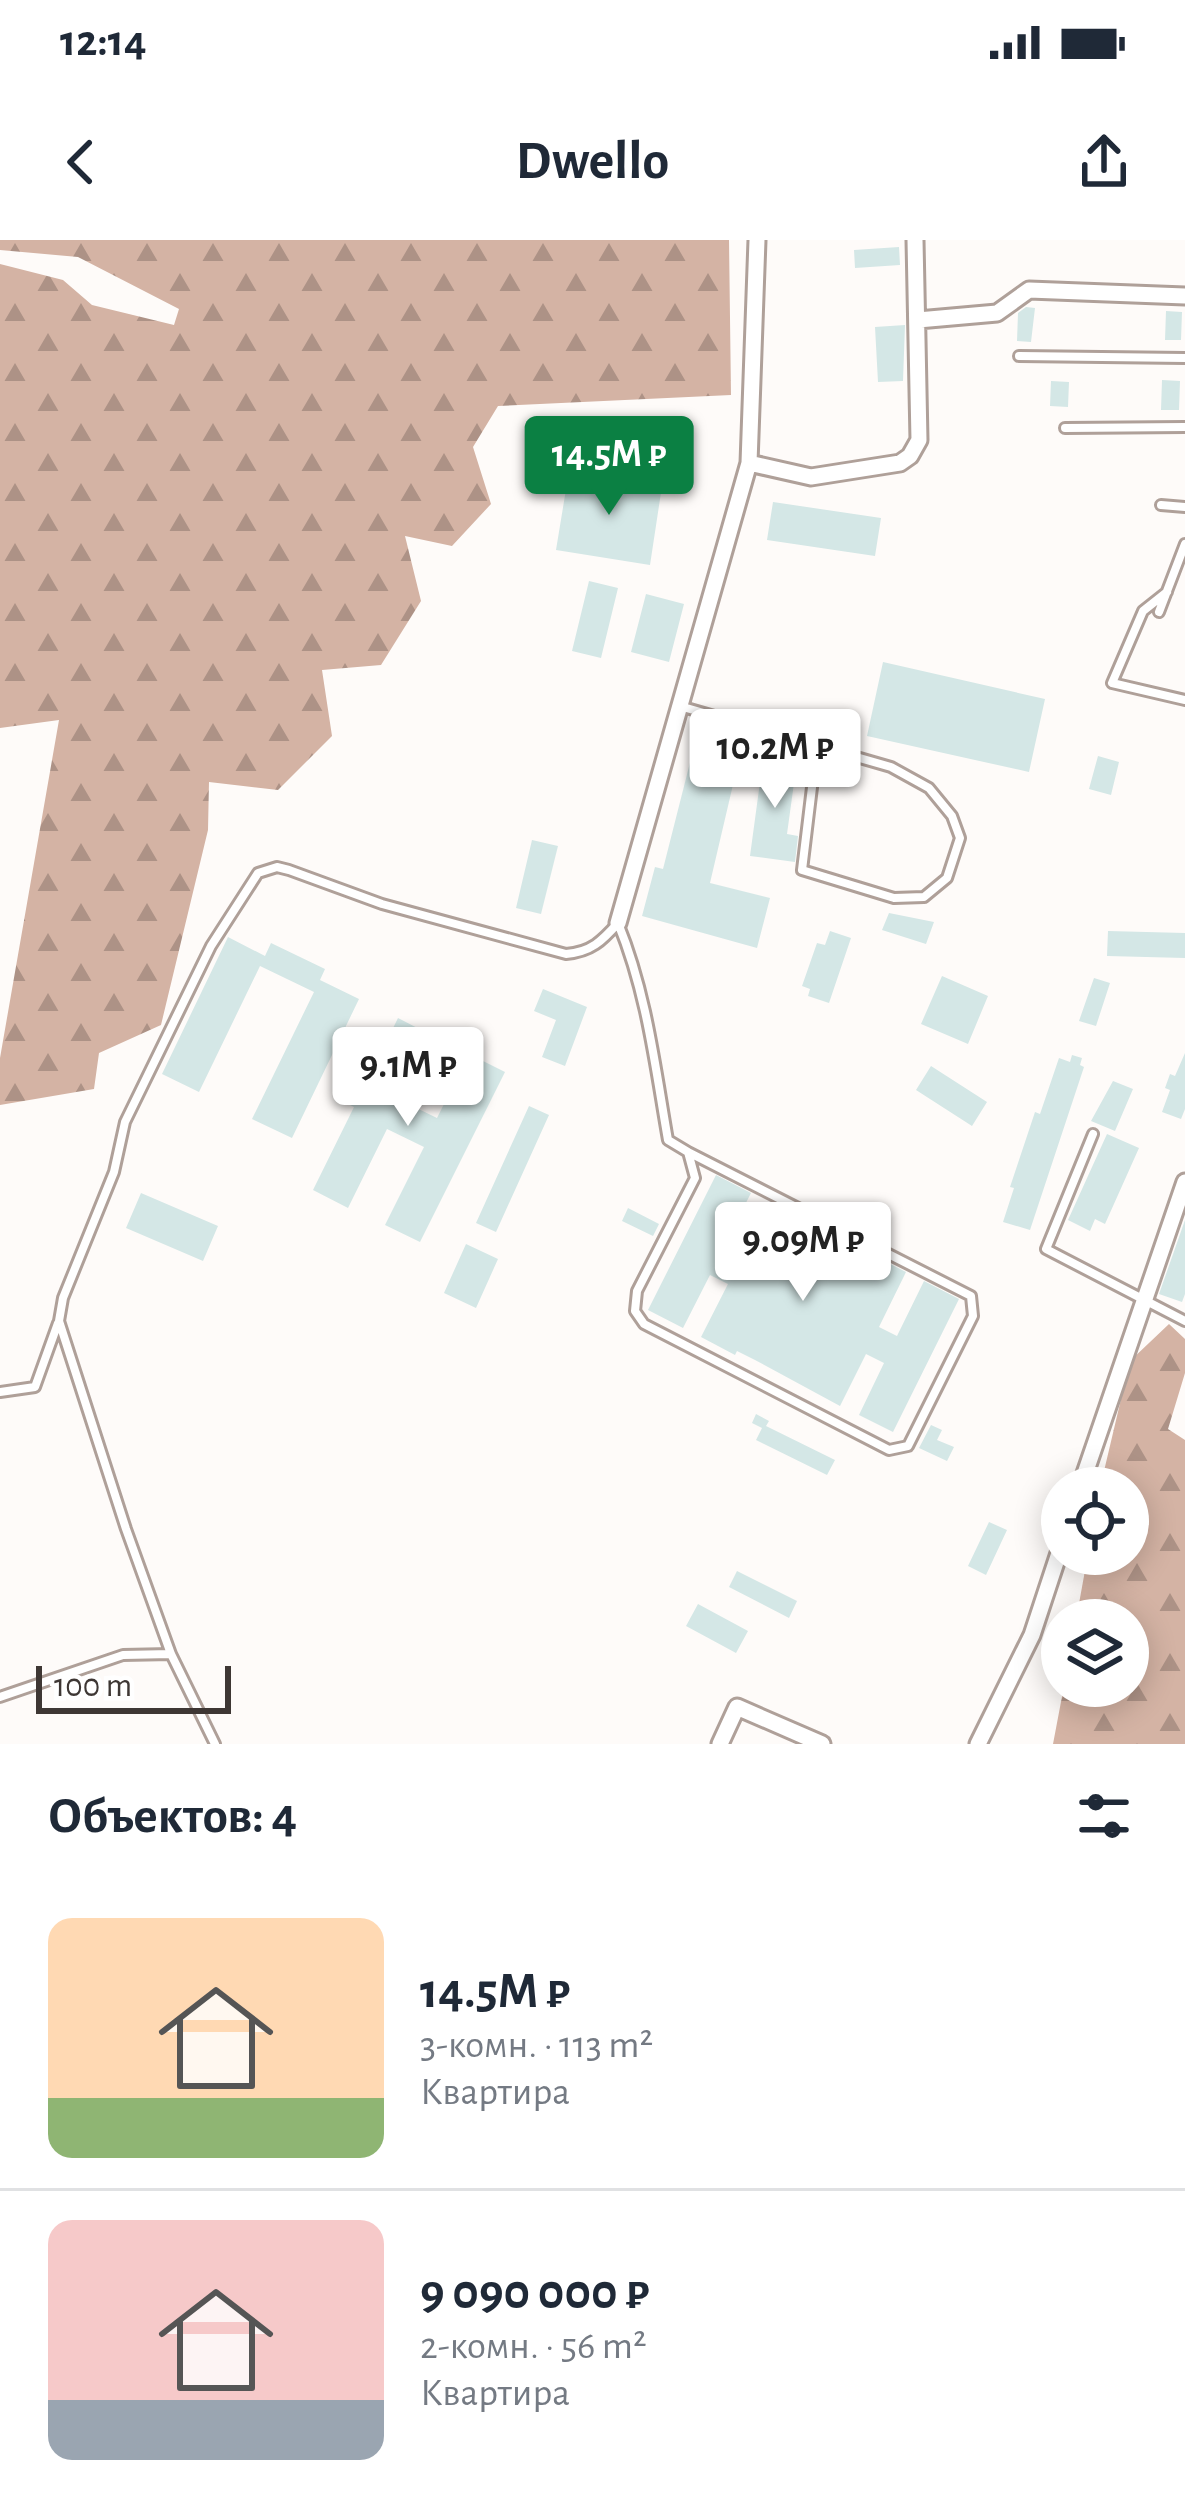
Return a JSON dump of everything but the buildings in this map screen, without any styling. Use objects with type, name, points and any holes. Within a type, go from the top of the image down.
[{"type":"street","points":[[618,923],[749,463],[757,240]]},
{"type":"street","points":[[749,463],[812,477],[900,463],[910,456],[919,440],[915,240]]},
{"type":"street","points":[[918,320],[997,313],[1029,290],[1185,296]]},
{"type":"street","points":[[1087,1467],[1185,1181]]},
{"type":"street","points":[[978,1744],[1032,1635],[1052,1575]]},
{"type":"street","points":[[720,1744],[737,1707],[822,1744]]},
{"type":"lane","points":[[1019,356],[1185,358]]},
{"type":"lane","points":[[1065,428],[1185,427]]},
{"type":"lane","points":[[1161,505],[1185,507]]},
{"type":"lane","points":[[1160,612],[1185,544]]},
{"type":"lane","points":[[1167,592],[1143,611],[1112,683],[1185,700]]},
{"type":"lane","points":[[681,706],[891,767],[929,788],[952,816],[960,838],[947,878],[924,897],[894,898],[802,869],[817,746]]},
{"type":"lane","points":[[0,1392],[35,1387],[63,1298],[114,1172],[125,1122],[211,946],[258,873],[277,867],[289,870],[382,904],[566,953],[599,944],[618,923],[642,990],[668,1140],[971,1296],[973,1316],[908,1447],[889,1450],[644,1324],[635,1311],[638,1291],[694,1178],[688,1152]]},
{"type":"lane","points":[[1094,1134],[1046,1249],[1185,1321]]},
{"type":"lane","points":[[59,1321],[171,1654],[214,1744]]},
{"type":"lane","points":[[0,1697],[123,1655],[171,1654]]},
{"type":"green space","points":[[0,240],[729,240],[731,395],[498,406],[473,447],[491,504],[452,546],[405,536],[421,601],[381,665],[322,670],[332,736],[278,790],[209,782],[208,830],[161,1025],[99,1053],[94,1089],[0,1105],[0,1058],[59,720],[0,728],[0,264],[63,280],[92,305],[174,325],[179,309],[78,257],[0,250]]},
{"type":"green space","points":[[1169,1324],[1185,1339],[1185,1373],[1168,1429],[1185,1440],[1185,1744],[1053,1744],[1060,1707],[1149,1707],[1149,1599],[1080,1599],[1084,1575],[1149,1575],[1149,1467],[1105,1467],[1130,1361]]}]
